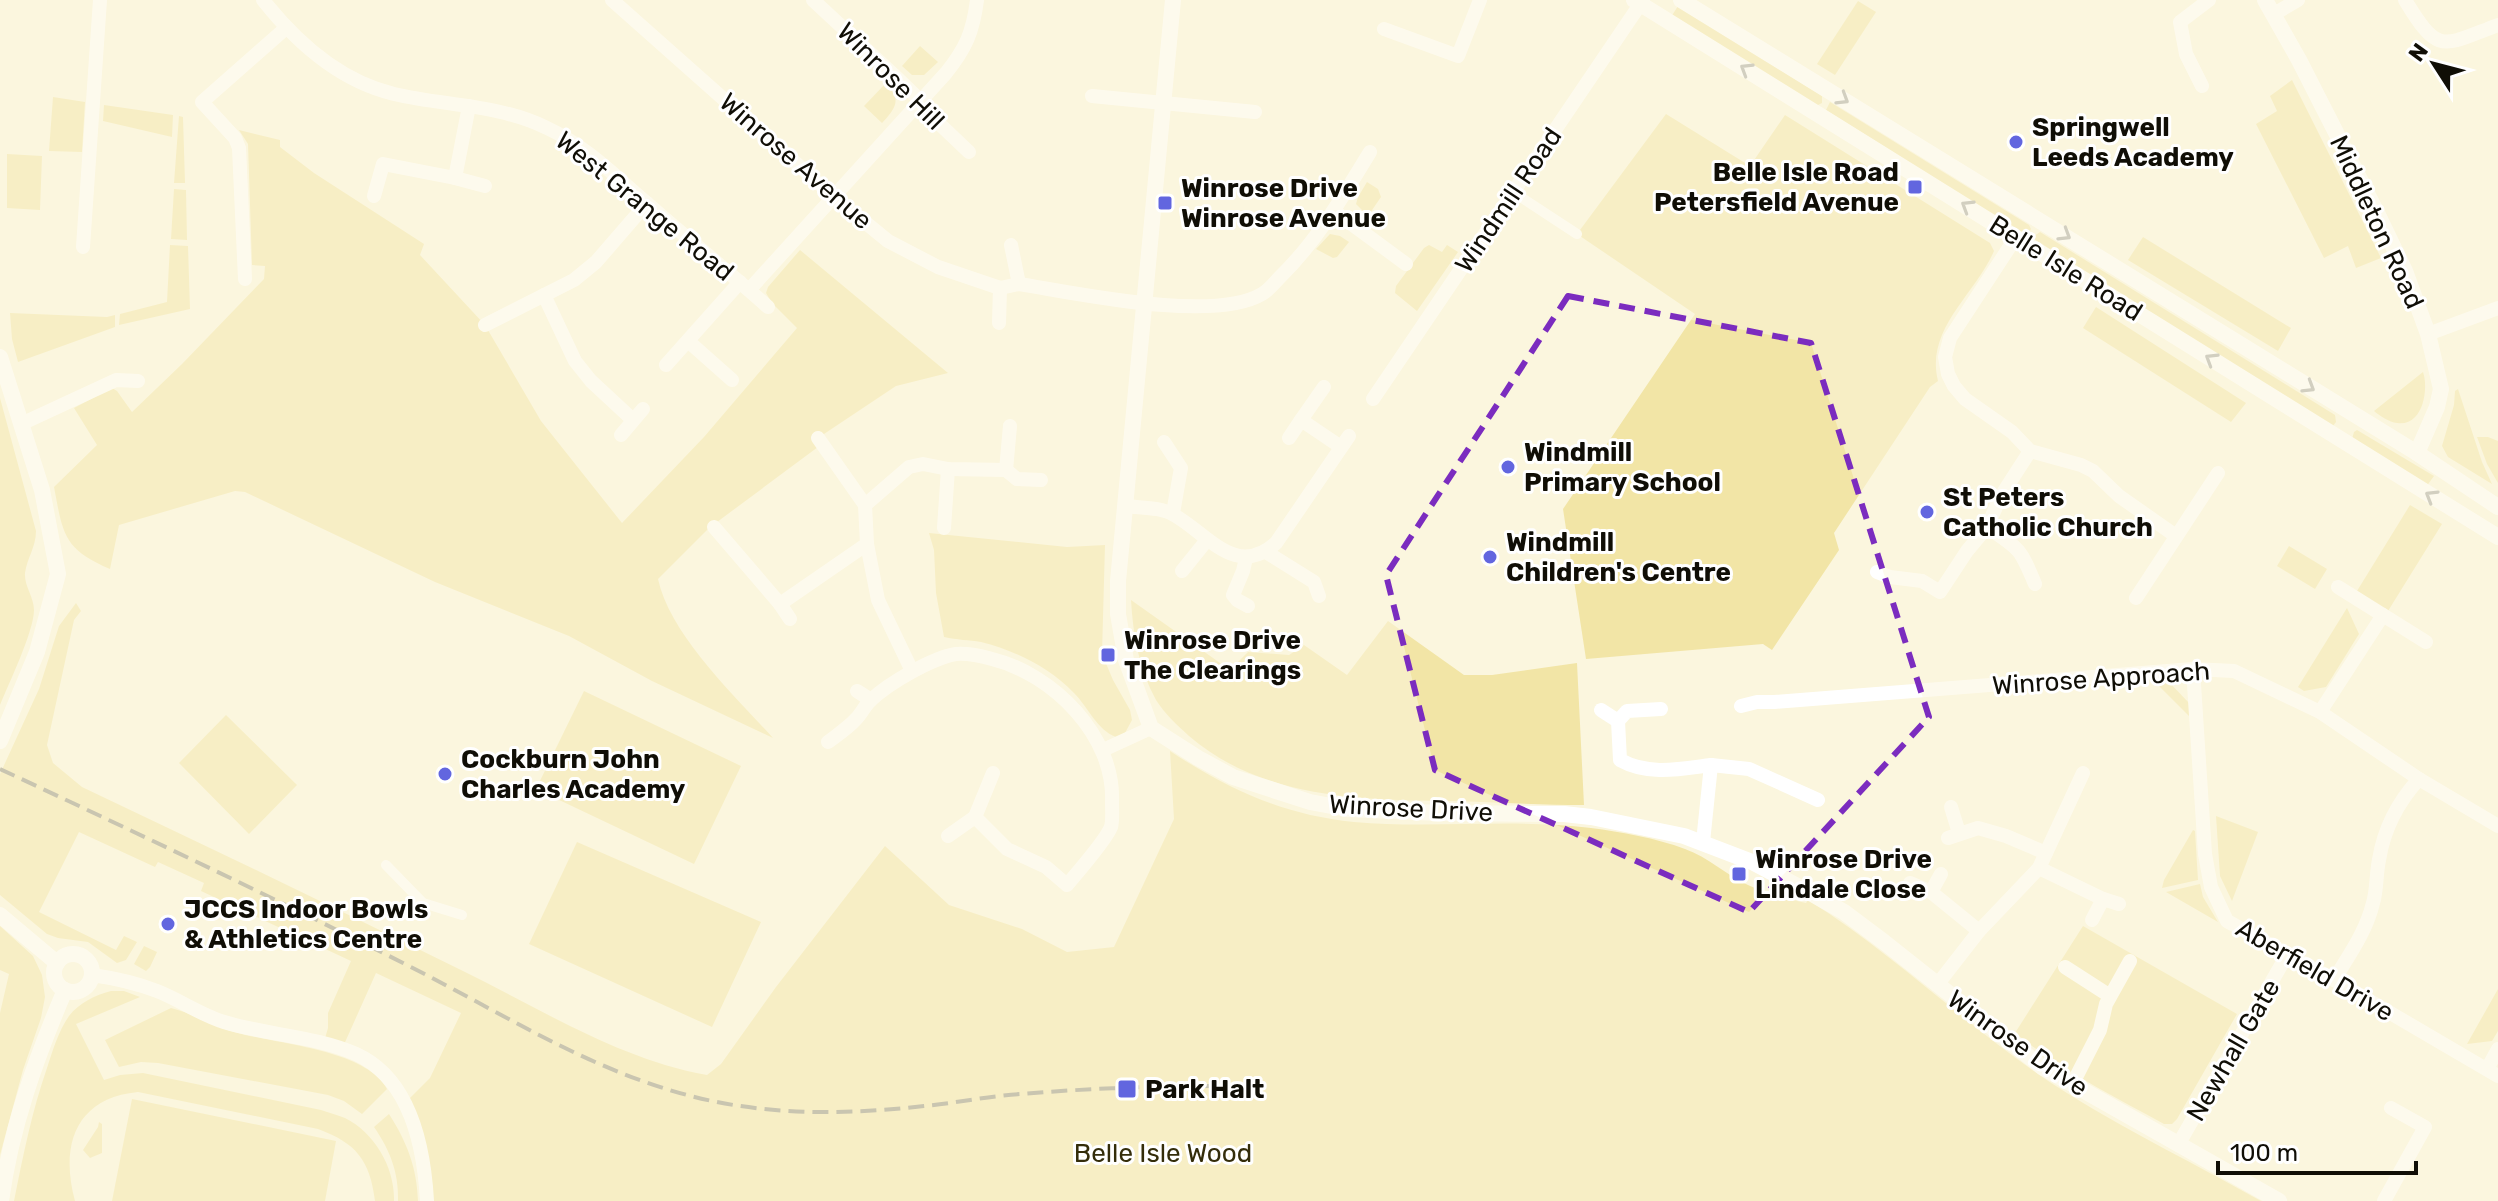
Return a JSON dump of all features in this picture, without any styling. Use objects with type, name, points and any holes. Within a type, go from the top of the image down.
[{"type":"street","points":[[83,247],[100,0]]},
{"type":"street","name":"West Grange Road","points":[[263,0],[312,53],[351,78],[392,94],[524,117],[572,141],[768,307]]},
{"type":"street","name":"Winrose Avenue","points":[[612,0],[888,241],[938,267],[1000,288]]},
{"type":"street","name":"Winrose Hill","points":[[813,0],[921,101],[929,114],[969,152]]},
{"type":"street","points":[[666,365],[833,196],[921,101],[962,52],[971,34],[977,0]]},
{"type":"street","points":[[1103,750],[1151,728],[1126,660],[1118,614],[1118,581],[1173,0]]},
{"type":"street","points":[[1384,29],[1458,56],[1480,0]]},
{"type":"street","name":"Belle Isle Road","points":[[1681,0],[2417,453],[2498,507]]},
{"type":"street","points":[[2202,86],[2186,54],[2180,22],[2209,0]]},
{"type":"street","points":[[2269,7],[2298,0]]},
{"type":"street","points":[[2405,0],[2421,27],[2433,38],[2448,44],[2498,25]]},
{"type":"street","name":"Belle Isle Road","points":[[1639,1],[2498,537]]},
{"type":"street","name":"Windmill Road","points":[[1373,399],[1639,1]]},
{"type":"street","name":"Middleton Road","points":[[2269,7],[2378,215],[2405,271],[2428,334],[2441,389],[2437,407],[2417,453]]},
{"type":"street","points":[[245,279],[239,148],[235,138],[202,102],[286,28]]},
{"type":"street","points":[[1092,96],[1255,112]]},
{"type":"street","points":[[455,178],[469,106]]},
{"type":"street","points":[[999,323],[1000,288],[1019,284],[1143,303],[1201,306],[1236,303],[1263,294],[1301,257],[1370,152]]},
{"type":"street","points":[[374,196],[383,164],[485,186]]},
{"type":"street","points":[[1513,192],[1577,234]]},
{"type":"street","points":[[485,325],[574,280],[596,262],[647,203]]},
{"type":"street","points":[[1334,211],[1406,264]]},
{"type":"street","points":[[2016,237],[1950,338],[1945,357],[1954,386],[1965,399],[2012,432],[2030,451],[2093,471],[2119,496],[2176,536]]},
{"type":"street","points":[[1011,245],[1019,284]]},
{"type":"street","points":[[544,295],[575,361],[591,381],[638,414],[621,435]]},
{"type":"street","points":[[2428,334],[2498,308]]},
{"type":"street","points":[[688,341],[732,380]]},
{"type":"street","points":[[0,357],[47,508],[58,574],[37,652],[1,739]]},
{"type":"street","points":[[21,424],[116,380],[138,381]]},
{"type":"street","points":[[1289,438],[1324,387]]},
{"type":"street","points":[[2337,439],[2353,414]]},
{"type":"street","points":[[1126,506],[1173,513],[1226,552],[1246,558],[1266,552],[1276,543],[1345,442],[1301,420]]},
{"type":"street","points":[[1006,470],[1010,426]]},
{"type":"street","points":[[818,438],[865,505],[867,544],[878,600],[912,671]]},
{"type":"street","points":[[1164,442],[1181,468],[1173,513]]},
{"type":"street","points":[[1877,572],[1922,581],[1940,592],[1987,527],[2001,496],[2030,451]]},
{"type":"street","points":[[865,505],[909,467],[923,464],[948,469],[1006,470],[1017,479],[1041,480]]},
{"type":"street","points":[[944,528],[948,469]]},
{"type":"street","points":[[2136,598],[2218,473]]},
{"type":"street","points":[[2462,515],[2475,494]]},
{"type":"street","points":[[714,527],[790,619]]},
{"type":"street","points":[[1987,527],[2020,550],[2035,584]]},
{"type":"street","points":[[1182,571],[1207,540]]},
{"type":"street","points":[[780,604],[867,544]]},
{"type":"street","points":[[1266,552],[1314,582],[1319,596]]},
{"type":"street","points":[[1246,558],[1233,595],[1248,606]]},
{"type":"street","points":[[2338,587],[2426,642]]},
{"type":"street","points":[[2320,712],[2383,615]]},
{"type":"street","points":[[828,742],[857,718],[871,700],[912,671],[958,654],[979,655],[1006,662],[1060,695],[1081,717],[1103,750],[1113,789],[1111,826],[1072,889],[1046,867],[1007,849],[975,817]]},
{"type":"street","name":"Winrose Approach","points":[[1741,706],[1756,695],[1774,702],[2193,669],[2234,671],[2320,712],[2419,779],[2498,826]]},
{"type":"street","name":"Aberfield Drive","points":[[2193,669],[2205,854],[2211,887],[2227,921],[2492,1073]]},
{"type":"street","points":[[857,691],[871,700]]},
{"type":"street","points":[[1661,709],[1627,711],[1618,721],[1620,760],[1633,767],[1664,771],[1711,765],[1749,769],[1818,800]]},
{"type":"street","points":[[1601,710],[1618,721]]},
{"type":"street","name":"Winrose Drive","points":[[1151,728],[1233,777],[1310,802],[1347,809],[1403,812],[1578,815],[1703,842],[1752,862],[1832,904],[2042,1067],[2279,1201]]},
{"type":"street","points":[[1703,842],[1711,765]]},
{"type":"street","points":[[948,836],[975,817],[993,773]]},
{"type":"street","points":[[1937,985],[1979,931],[2039,868],[2083,773]]},
{"type":"street","points":[[2334,980],[2360,939],[2374,902],[2387,826],[2401,799],[2419,779]]},
{"type":"street","points":[[1951,807],[1953,836],[1978,828],[2046,853]]},
{"type":"street","points":[[386,865],[423,903],[462,915]]},
{"type":"street","points":[[2039,868],[2119,904]]},
{"type":"street","points":[[1931,892],[1941,874]]},
{"type":"street","points":[[1910,883],[1931,892],[1979,931]]},
{"type":"street","points":[[2092,920],[2103,899]]},
{"type":"street","points":[[0,915],[57,963]]},
{"type":"street","name":"Newhall Gate","points":[[2178,1145],[2287,955]]},
{"type":"street","points":[[65,956],[82,956],[90,964],[92,975],[88,985],[76,992],[65,990],[56,980],[54,971],[57,963],[65,956]]},
{"type":"street","points":[[2072,1085],[2100,1030],[2106,1004],[2130,961]]},
{"type":"street","points":[[2065,967],[2110,996]]},
{"type":"street","points":[[92,975],[123,980],[157,991],[221,1022],[359,1056],[392,1081],[406,1102],[425,1169],[427,1201]]},
{"type":"street","points":[[1,1201],[17,1120],[40,1050],[65,990]]},
{"type":"street","points":[[2492,1073],[2498,1049]]},
{"type":"street","points":[[2384,1201],[2425,1127],[2391,1108]]},
{"type":"highlighted area","points":[[1568,296],[1811,343],[1929,717],[1749,912],[1435,770],[1386,575]]},
{"type":"green space","points":[[1858,1],[1876,12],[1835,75],[1817,64]]},
{"type":"green space","points":[[1678,6],[1822,96],[1822,103],[1816,106],[1671,17]]},
{"type":"green space","points":[[920,46],[938,62],[924,75],[912,75],[902,66]]},
{"type":"green space","points":[[2292,80],[2381,258],[2356,268],[2348,246],[2324,258],[2256,124],[2277,111],[2270,96]]},
{"type":"green space","points":[[886,83],[894,94],[895,103],[882,123],[864,106]]},
{"type":"green space","points":[[53,97],[85,102],[82,152],[49,151]]},
{"type":"green space","points":[[1830,102],[2029,225],[2031,229],[2028,234],[2023,234],[1826,110]]},
{"type":"green space","points":[[104,105],[173,115],[172,137],[103,121]]},
{"type":"green space","points":[[1666,114],[1750,166],[1785,115],[1990,243],[1994,251],[1945,329],[1936,362],[1938,381],[1930,387],[1834,533],[1839,550],[1772,650],[1763,644],[1586,659],[1563,509],[1695,314],[1577,234]]},
{"type":"green space","points":[[179,116],[183,117],[185,183],[174,183]]},
{"type":"green space","points":[[239,130],[280,140],[280,147],[314,173],[424,244],[420,255],[485,325],[541,421],[622,523],[704,437],[797,328],[766,293],[800,250],[948,373],[896,386],[818,438],[818,447],[709,528],[658,579],[676,622],[690,643],[773,738],[652,681],[569,636],[435,582],[245,492],[235,491],[119,525],[110,569],[74,547],[63,528],[54,487],[97,445],[74,408],[112,388],[132,412],[264,279],[265,266],[252,265],[248,144]]},
{"type":"green space","points":[[7,154],[42,156],[40,210],[7,208]]},
{"type":"green space","points":[[1367,182],[1378,189],[1381,197],[1368,216],[1356,204]]},
{"type":"green space","points":[[174,189],[186,190],[187,240],[171,239]]},
{"type":"green space","points":[[2040,232],[2335,415],[2336,422],[2333,426],[2035,242],[2034,236]]},
{"type":"green space","points":[[1330,234],[1349,242],[1333,258],[1316,249]]},
{"type":"green space","points":[[2143,237],[2291,328],[2278,351],[2128,260]]},
{"type":"green space","points":[[170,245],[188,246],[190,309],[119,325],[120,314],[167,302]]},
{"type":"green space","points":[[1429,245],[1442,252],[1447,245],[1458,252],[1417,311],[1395,293],[1396,286]]},
{"type":"green space","points":[[2096,307],[2246,403],[2231,422],[2083,328]]},
{"type":"green space","points":[[10,313],[115,315],[115,327],[18,362]]},
{"type":"green space","points":[[2423,372],[2424,397],[2413,419],[2406,423],[2394,422],[2374,411]]},
{"type":"green space","points":[[2458,389],[2492,484],[2448,457],[2442,446]]},
{"type":"green space","points":[[0,398],[36,531],[25,573],[34,605],[33,619],[0,705]]},
{"type":"green space","points":[[2357,430],[2434,476],[2426,487],[2352,439]]},
{"type":"green space","points":[[2477,437],[2498,441],[2498,483],[2487,464]]},
{"type":"green space","points":[[2410,505],[2442,524],[2388,611],[2357,591]]},
{"type":"green space","points":[[929,533],[1067,547],[1105,545],[1102,654],[1130,710],[1132,720],[1125,733],[1116,737],[1109,734],[1064,684],[1031,661],[981,642],[944,637],[936,593],[934,550]]},
{"type":"green space","points":[[2289,546],[2327,569],[2315,589],[2277,566]]},
{"type":"green space","points":[[1131,600],[1230,670],[1248,652],[1289,655],[1304,645],[1347,675],[1388,621],[1464,675],[1492,675],[1577,663],[1584,805],[1346,796],[1279,784],[1247,772],[1217,757],[1189,736],[1159,705],[1141,664]]},
{"type":"green space","name":"Belle Isle Wood","points":[[76,603],[81,611],[74,620],[47,745],[53,763],[82,787],[581,1031],[674,1067],[707,1075],[721,1064],[885,846],[949,905],[1022,929],[1067,952],[1114,947],[1174,819],[1170,751],[1213,777],[1257,798],[1328,818],[1383,824],[1562,825],[1638,836],[1693,852],[1755,888],[1806,903],[1808,900],[1867,941],[1980,1031],[2065,1092],[2261,1201],[427,1201],[406,1102],[430,1078],[461,1013],[376,973],[342,1049],[323,1045],[328,1013],[351,961],[201,891],[204,883],[158,862],[155,867],[79,832],[39,912],[116,950],[124,936],[137,942],[126,960],[117,963],[88,942],[47,934],[0,895],[0,774],[39,689],[59,626]]},
{"type":"green space","points":[[2347,608],[2359,634],[2326,687],[2304,691],[2298,687]]},
{"type":"green space","points":[[2167,680],[2190,704],[2190,717],[2154,681]]},
{"type":"green space","points":[[584,691],[741,766],[694,864],[536,789]]},
{"type":"green space","points":[[226,715],[297,785],[249,834],[179,763]]},
{"type":"green space","points":[[2216,816],[2258,832],[2232,901],[2220,876]]},
{"type":"green space","points":[[2193,830],[2198,880],[2162,888],[2164,880]]},
{"type":"green space","points":[[577,842],[761,922],[712,1027],[529,944]]},
{"type":"green space","points":[[2200,884],[2203,897],[2218,922],[2166,892]]},
{"type":"green space","points":[[0,926],[33,956],[42,975],[45,997],[0,1155],[0,1013],[9,974],[0,970]]},
{"type":"green space","points":[[2083,926],[2237,1014],[2172,1124],[2164,1124],[2088,1082],[2015,1033]]},
{"type":"green space","points":[[144,946],[157,952],[146,971],[134,964]]},
{"type":"green space","points":[[2498,989],[2498,1031],[2492,1041],[2467,1044]]},
{"type":"green space","points":[[111,991],[124,991],[140,997],[76,1024],[104,1080],[143,1073],[321,1110],[345,1118],[365,1133],[381,1153],[391,1176],[394,1201],[375,1201],[365,1164],[351,1147],[331,1134],[138,1092],[99,1104],[77,1128],[70,1162],[75,1201],[14,1201],[37,1101],[59,1035],[78,1007],[93,997]]},
{"type":"green space","points":[[171,1008],[234,1032],[340,1057],[360,1065],[376,1076],[387,1089],[362,1114],[344,1101],[328,1095],[158,1063],[141,1062],[119,1067],[105,1040]]},
{"type":"green space","points":[[132,1099],[336,1141],[325,1201],[112,1201]]},
{"type":"green space","points":[[389,1114],[410,1156],[418,1201],[398,1201],[392,1162],[374,1127]]},
{"type":"green space","points":[[99,1122],[102,1124],[102,1153],[90,1158],[83,1150]]},
{"type":"railway","points":[[0,769],[353,938],[566,1048],[650,1084],[694,1097],[763,1109],[832,1112],[936,1105],[1074,1090],[1232,1086]]},
{"type":"place","name":"Springwell Leeds Academy","points":[[2016,142]]},
{"type":"place","name":"Belle Isle Road Petersfield Avenue","points":[[1915,187]]},
{"type":"place","name":"Winrose Drive Winrose Avenue","points":[[1165,203]]},
{"type":"place","name":"Windmill Primary School","points":[[1508,467]]},
{"type":"place","name":"St Peters Catholic Church","points":[[1927,512]]},
{"type":"place","name":"Windmill Children's Centre","points":[[1490,557]]},
{"type":"place","name":"Winrose Drive The Clearings","points":[[1108,655]]},
{"type":"place","name":"Cockburn John Charles Academy","points":[[445,774]]},
{"type":"place","name":"Winrose Drive Lindale Close","points":[[1739,874]]},
{"type":"place","name":"JCCS Indoor Bowls & Athletics Centre","points":[[168,924]]},
{"type":"place","name":"Park Halt","points":[[1127,1089]]}]
